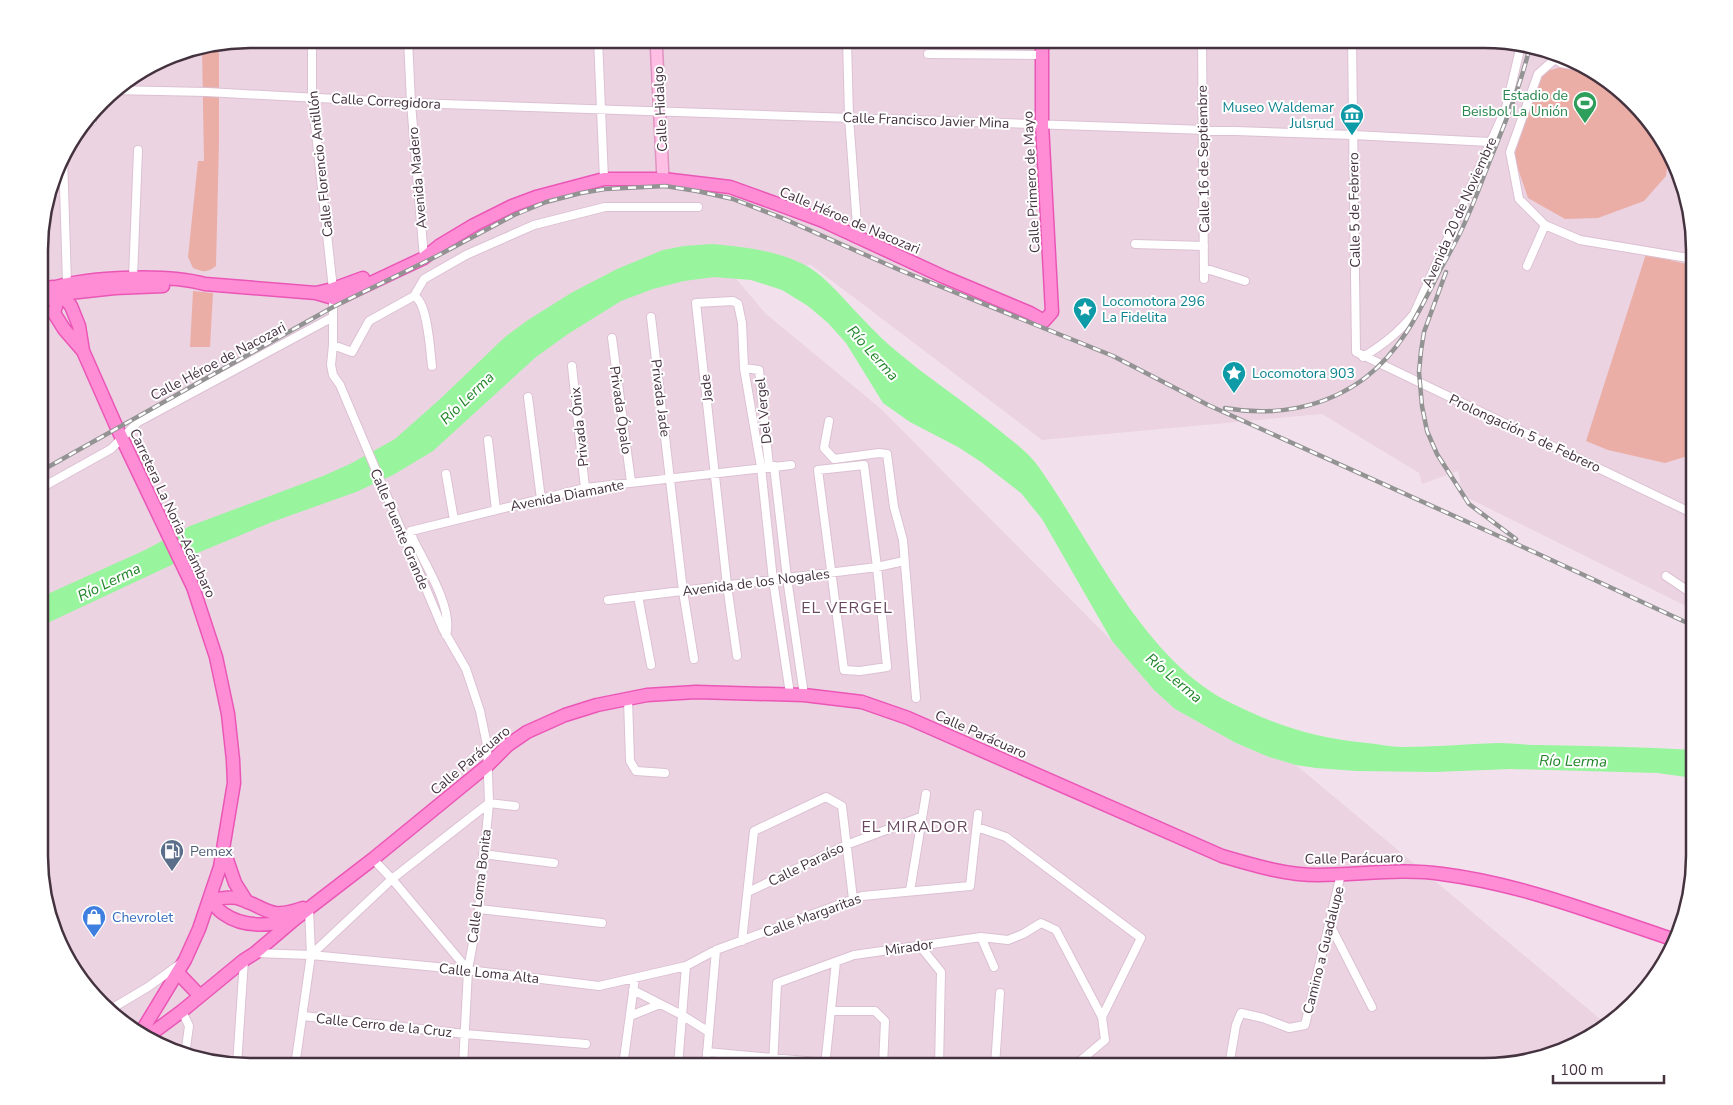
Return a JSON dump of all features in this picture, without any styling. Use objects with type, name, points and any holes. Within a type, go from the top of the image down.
[{"type":"main road","name":"Calle Primero de Mayo","points":[[1042,48],[1042,124],[1052,312],[1044,321]]},
{"type":"main road","name":"Calle Héroe de Nacozari","points":[[333,294],[353,282],[424,254],[474,225],[512,206],[559,190],[604,179],[663,179],[730,188],[822,221],[944,277],[1030,312],[1044,321]]},
{"type":"main road","points":[[56,288],[133,278],[188,279],[205,284]]},
{"type":"main road","points":[[56,288],[89,290],[205,284],[333,294]]},
{"type":"main road","points":[[54,313],[56,288]]},
{"type":"main road","name":"Carretera La Noria-Acámbaro","points":[[56,288],[71,306],[77,321],[83,351],[193,587],[216,657],[228,714],[234,783],[224,851],[210,900],[185,960],[144,1027]]},
{"type":"main road","points":[[77,321],[79,304],[89,290]]},
{"type":"main road","points":[[48,309],[54,313],[64,329],[83,351]]},
{"type":"main road","name":"Calle Parácuaro","points":[[153,1033],[373,859],[488,765],[508,745],[527,732],[565,715],[597,705],[647,695],[696,692],[790,694],[862,702],[908,718],[1222,856],[1263,868],[1293,874],[1317,875],[1388,871],[1441,873],[1489,882],[1668,938]]},
{"type":"main road","points":[[224,851],[236,883],[247,902]]},
{"type":"main road","points":[[210,900],[235,898],[274,914],[288,913],[313,906]]},
{"type":"main road","points":[[210,900],[224,914],[246,924],[271,925],[295,919]]},
{"type":"main road","points":[[178,973],[200,996]]},
{"type":"street","name":"Calle Florencio Antillón","points":[[312,48],[312,97],[333,294]]},
{"type":"street","name":"Avenida Madero","points":[[408,48],[411,103],[424,254]]},
{"type":"street","points":[[598,48],[604,179]]},
{"type":"street","name":"Calle Hidalgo","points":[[656,48],[663,179]]},
{"type":"street","points":[[847,48],[849,117],[858,239]]},
{"type":"street","name":"Calle 16 de Septiembre","points":[[1202,48],[1204,279]]},
{"type":"street","name":"Calle 5 de Febrero","points":[[1352,48],[1359,354]]},
{"type":"street","name":"Avenida 20 de Noviembre","points":[[1359,354],[1390,339],[1401,330],[1414,314],[1506,108],[1520,50]]},
{"type":"street","points":[[928,54],[1042,55]]},
{"type":"street","name":"Avenida 20 de Noviembre","points":[[1546,225],[1519,199],[1510,152],[1538,74],[1552,60]]},
{"type":"street","name":"Calle Corregidora","points":[[125,90],[208,92],[411,103],[660,111]]},
{"type":"street","name":"Calle Francisco Javier Mina","points":[[660,111],[1353,135],[1490,142]]},
{"type":"street","points":[[133,278],[138,150]]},
{"type":"street","points":[[56,288],[62,175]]},
{"type":"street","points":[[333,345],[352,352],[369,321],[396,304],[414,296],[424,278],[466,255],[534,225],[605,207],[698,208]]},
{"type":"street","points":[[1527,266],[1546,225],[1580,240],[1686,259]]},
{"type":"street","points":[[1135,244],[1204,246]]},
{"type":"street","points":[[1204,268],[1244,281]]},
{"type":"street","name":"Calle Puente Grande","points":[[333,294],[331,366],[333,375],[340,385],[445,632],[466,669],[480,711],[487,745],[488,765]]},
{"type":"street","points":[[414,296],[421,302],[426,320],[432,366]]},
{"type":"street","name":"Del Vergel","points":[[696,303],[733,301],[738,304],[742,323],[744,368],[760,468],[773,580],[790,694]]},
{"type":"street","name":"Jade","points":[[696,303],[737,656]]},
{"type":"street","name":"Calle Héroe de Nacozari","points":[[48,484],[112,450],[122,437],[138,422],[333,317]]},
{"type":"street","name":"Privada Jade","points":[[650,318],[694,659]]},
{"type":"street","name":"Privada Ópalo","points":[[612,338],[631,482]]},
{"type":"street","name":"Prolongación 5 de Febrero","points":[[1359,354],[1686,510]]},
{"type":"street","name":"Privada Ónix","points":[[572,366],[586,488]]},
{"type":"street","name":"Del Vergel","points":[[744,368],[759,370],[772,466]]},
{"type":"street","points":[[528,397],[541,499]]},
{"type":"street","points":[[829,421],[824,448],[834,459],[879,453],[886,454],[894,507],[903,540],[916,698]]},
{"type":"street","points":[[488,440],[496,510]]},
{"type":"street","name":"Avenida Diamante","points":[[445,632],[448,629],[444,606],[435,582],[411,534],[412,531],[586,488],[791,464]]},
{"type":"street","points":[[864,465],[877,567],[887,668],[860,671],[844,670],[818,470],[864,465]]},
{"type":"street","points":[[772,466],[804,695]]},
{"type":"street","points":[[446,474],[454,520]]},
{"type":"street","name":"Avenida de los Nogales","points":[[608,600],[877,567],[904,561]]},
{"type":"street","points":[[1666,576],[1686,590]]},
{"type":"street","points":[[638,596],[651,665]]},
{"type":"street","points":[[628,699],[630,761],[636,771],[665,772]]},
{"type":"street","name":"Calle Loma Bonita","points":[[464,1058],[468,970],[479,909],[489,803],[488,765]]},
{"type":"street","points":[[910,891],[926,794]]},
{"type":"street","points":[[742,941],[754,831],[826,797],[842,806],[852,900]]},
{"type":"street","points":[[311,955],[392,879],[489,803],[515,806]]},
{"type":"street","points":[[978,814],[977,827],[1006,837],[1141,938],[1102,1017],[1105,1040],[1084,1058]]},
{"type":"street","name":"Calle Paraíso","points":[[748,892],[846,845],[921,817]]},
{"type":"street","name":"Calle Margaritas","points":[[716,950],[862,896],[970,886],[977,827]]},
{"type":"street","points":[[483,854],[554,863]]},
{"type":"street","points":[[373,859],[468,970]]},
{"type":"street","name":"Camino a Guadalupe","points":[[1230,1058],[1236,1025],[1241,1013],[1263,1018],[1289,1028],[1304,1025],[1341,874]]},
{"type":"street","points":[[296,1058],[311,955],[313,906]]},
{"type":"street","points":[[479,909],[602,923]]},
{"type":"street","name":"Mirador","points":[[774,1058],[777,983],[854,955],[981,938],[1008,940],[1023,934],[1041,923],[1056,930],[1102,1017]]},
{"type":"street","points":[[1329,923],[1372,1007]]},
{"type":"street","points":[[981,938],[994,967]]},
{"type":"street","points":[[920,946],[942,972],[939,1058]]},
{"type":"street","points":[[707,1058],[716,950]]},
{"type":"street","name":"Calle Loma Alta","points":[[250,956],[311,955],[468,970],[599,986],[686,966],[716,950]]},
{"type":"street","points":[[238,1057],[250,956]]},
{"type":"street","points":[[115,1006],[148,987],[185,960]]},
{"type":"street","points":[[826,1058],[836,962]]},
{"type":"street","points":[[679,1058],[686,966]]},
{"type":"street","points":[[624,1058],[635,978]]},
{"type":"street","points":[[633,990],[682,1015],[709,1032]]},
{"type":"street","points":[[996,1058],[1000,993]]},
{"type":"street","points":[[630,1016],[660,1004]]},
{"type":"street","points":[[182,1010],[189,1026],[186,1047]]},
{"type":"street","points":[[831,1011],[875,1011],[885,1020],[883,1058]]},
{"type":"street","name":"Calle Cerro de la Cruz","points":[[303,1016],[465,1034],[586,1044]]},
{"type":"street","points":[[707,1052],[774,1058]]},
{"type":"shaded area","points":[[236,48],[1497,48],[1536,54],[1573,68],[1617,98],[1644,127],[1665,160],[1682,210],[1686,250],[1686,606],[1462,495],[1458,471],[1422,484],[1419,473],[1322,414],[1042,440],[811,265],[728,269],[765,313],[880,408],[1112,641],[1154,690],[1175,709],[1236,743],[1269,757],[1296,765],[1601,1020],[1573,1037],[1536,1051],[1484,1058],[250,1058],[223,1056],[197,1051],[160,1037],[116,1007],[89,978],[68,945],[63,933],[54,908],[49,882],[48,236],[54,197],[68,160],[98,116],[116,98],[137,82],[160,68],[185,58],[210,51]]},
{"type":"shaded area","points":[[219,50],[216,266],[207,271],[193,268],[188,257],[198,161],[204,161],[202,53]]},
{"type":"shaded area","name":"Estadio de Beisbol La Unión","points":[[1564,66],[1573,68],[1617,98],[1644,127],[1667,166],[1666,176],[1644,201],[1598,218],[1565,219],[1528,198],[1513,154],[1541,73]]},
{"type":"shaded area","points":[[1646,254],[1686,264],[1686,456],[1665,463],[1608,450],[1586,441]]},
{"type":"shaded area","points":[[193,291],[213,293],[210,347],[190,347]]},
{"type":"water","name":"Río Lerma","points":[[712,244],[771,253],[805,265],[821,276],[895,350],[1025,451],[1038,466],[1122,597],[1146,629],[1171,659],[1200,684],[1231,703],[1297,730],[1348,741],[1394,747],[1498,743],[1686,750],[1686,777],[1657,773],[1511,769],[1434,772],[1356,771],[1316,768],[1296,765],[1269,757],[1236,743],[1175,709],[1154,690],[1112,641],[1042,519],[1021,493],[958,447],[910,422],[883,403],[846,343],[828,323],[808,306],[782,290],[751,280],[714,277],[684,281],[653,289],[621,301],[568,334],[536,357],[433,451],[393,475],[356,492],[272,522],[195,554],[48,623],[48,594],[145,550],[190,526],[350,464],[395,439],[505,337],[528,320],[571,293],[617,269],[663,250]]},
{"type":"railway","points":[[1225,408],[1243,411],[1262,411],[1298,408],[1316,403],[1350,388],[1365,378],[1390,355],[1417,314],[1463,226],[1513,101],[1528,52]]},
{"type":"railway","points":[[48,467],[333,307],[437,256],[514,215],[546,202],[581,193],[605,189],[665,186],[733,199],[782,218],[902,271],[1113,356],[1208,405],[1686,622]]},
{"type":"railway","points":[[1446,272],[1424,332],[1421,351],[1419,372],[1422,406],[1427,431],[1437,454],[1469,504],[1516,539]]},
{"type":"place","name":"Estadio de Beisbol La Unión","points":[[1585,124]]},
{"type":"place","name":"Museo Waldemar Julsrud","points":[[1352,136]]},
{"type":"place","name":"Locomotora 296 La Fidelita","points":[[1085,330]]},
{"type":"place","name":"Locomotora 903","points":[[1234,394]]},
{"type":"place","name":"Pemex","points":[[172,872]]},
{"type":"place","name":"Chevrolet","points":[[94,938]]},
{"type":"district","name":"EL VERGEL","points":[[847,607]]},
{"type":"district","name":"EL MIRADOR","points":[[915,826]]}]
